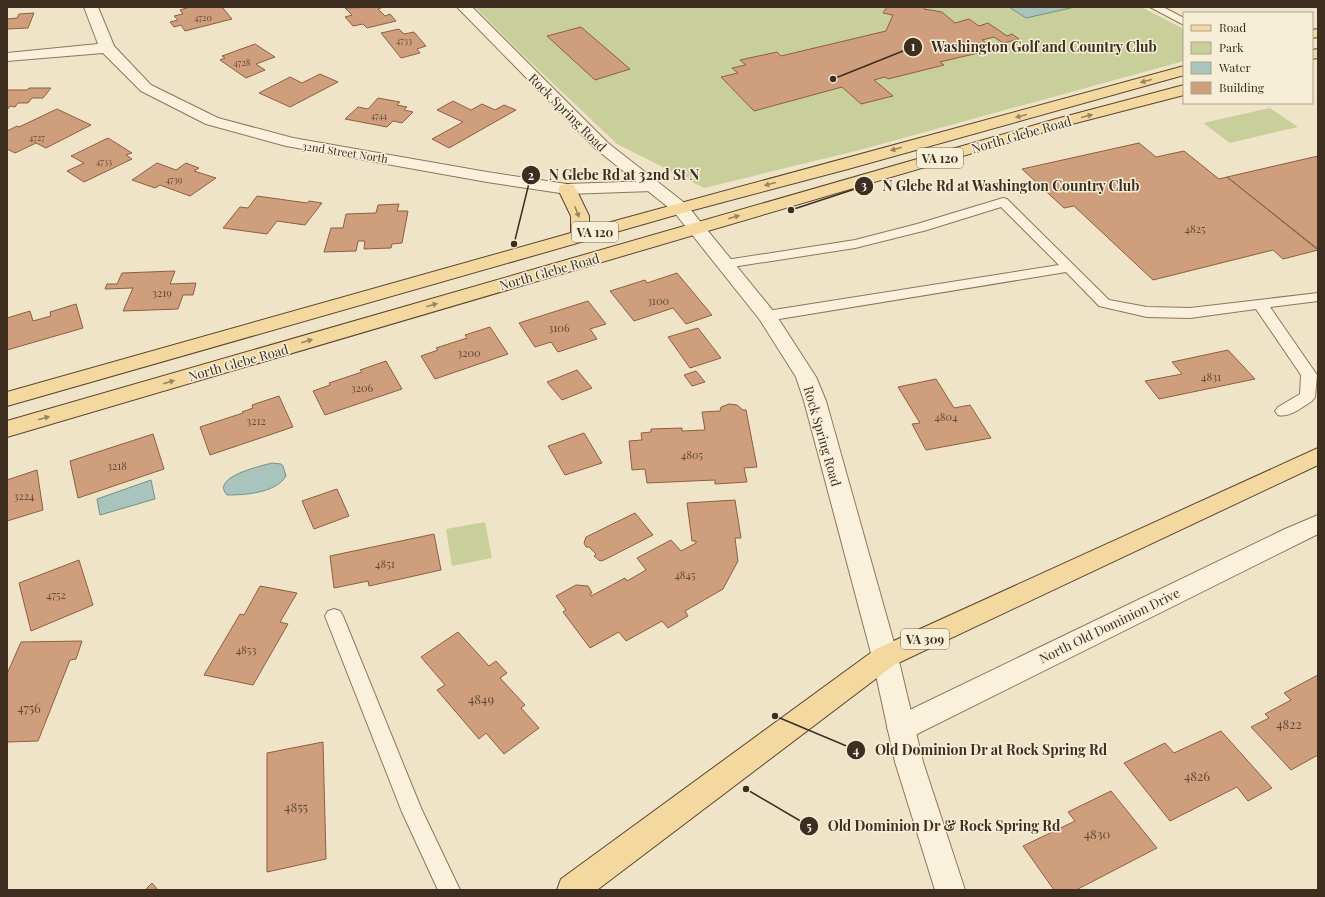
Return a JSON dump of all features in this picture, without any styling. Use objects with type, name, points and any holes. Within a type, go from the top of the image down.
[{"type":"main road","name":"North Glebe Road","points":[[7,399],[680,208],[842,165],[1183,70]]},
{"type":"main road","name":"North Glebe Road","points":[[7,429],[696,227],[1062,122],[1183,90]]},
{"type":"main road","points":[[567,189],[580,216],[580,236]]},
{"type":"main road","name":"VA 309","points":[[572,890],[885,658],[1318,456]]},
{"type":"street","name":"32nd Street North","points":[[91,7],[107,48],[146,88],[212,121],[292,143],[487,177],[567,189],[652,186]]},
{"type":"street","name":"Rock Spring Road","points":[[464,7],[602,146],[680,208],[767,316],[806,377],[815,401],[885,658],[909,762],[950,890]]},
{"type":"street","points":[[7,57],[107,48]]},
{"type":"street","name":"North Old Dominion Drive","points":[[901,728],[1286,538],[1318,524]]},
{"type":"lane","points":[[1155,7],[1183,21]]},
{"type":"lane","points":[[726,264],[855,244],[922,227],[1002,202],[1104,303],[1147,312],[1190,313],[1318,297]]},
{"type":"lane","points":[[767,316],[1069,267]]},
{"type":"lane","points":[[1260,304],[1310,375],[1307,397],[1283,411]]},
{"type":"lane","points":[[334,616],[412,812],[450,890]]},
{"type":"green space","points":[[475,7],[1141,7],[1183,28],[1183,61],[860,150],[704,188],[617,144],[523,55]]},
{"type":"green space","points":[[1270,108],[1298,127],[1230,143],[1203,123]]},
{"type":"green space","points":[[485,522],[492,558],[452,566],[446,529]]},
{"type":"water","points":[[1009,7],[1075,7],[1026,18]]},
{"type":"water","points":[[272,463],[281,464],[283,466],[286,476],[281,482],[260,492],[227,495],[224,489],[225,483],[231,478],[239,473]]},
{"type":"water","points":[[151,480],[155,499],[100,515],[97,499]]},
{"type":"building","points":[[190,7],[222,7],[232,19],[185,31],[181,25],[174,27],[170,22],[178,20],[174,16],[183,14],[180,10]]},
{"type":"building","points":[[383,7],[378,9],[385,16],[390,14],[396,21],[367,28],[363,24],[353,26],[345,17],[352,15],[345,8]]},
{"type":"building","points":[[887,7],[924,7],[924,9],[942,12],[955,23],[969,19],[979,26],[988,23],[1007,36],[1012,34],[1019,39],[1003,43],[994,37],[982,40],[995,49],[940,62],[944,65],[888,79],[885,77],[874,80],[893,96],[861,104],[842,87],[754,111],[721,77],[738,73],[732,68],[746,65],[740,60],[777,52],[781,56],[886,31],[893,15],[883,13]]},
{"type":"building","points":[[34,13],[28,28],[7,29],[7,19],[17,18],[19,14]]},
{"type":"building","points":[[581,27],[630,69],[595,80],[547,36]]},
{"type":"building","points":[[399,29],[404,34],[414,32],[426,46],[417,49],[420,53],[401,58],[381,33]]},
{"type":"building","points":[[255,44],[275,57],[256,64],[265,70],[246,78],[220,60],[225,58],[222,56]]},
{"type":"building","points":[[320,74],[338,82],[290,107],[259,93],[290,77],[302,83]]},
{"type":"building","points":[[29,88],[51,88],[43,98],[32,98],[28,103],[18,103],[15,107],[10,106],[7,110],[7,90],[27,90]]},
{"type":"building","points":[[378,98],[400,102],[397,105],[407,107],[404,110],[413,112],[402,123],[393,121],[387,127],[345,119],[358,107],[368,109]]},
{"type":"building","points":[[453,101],[471,110],[482,104],[495,110],[504,105],[516,110],[449,148],[432,139],[463,122],[437,110]]},
{"type":"building","points":[[57,109],[91,125],[46,148],[36,143],[15,153],[7,149],[7,131]]},
{"type":"building","points":[[108,138],[132,153],[126,155],[132,159],[84,182],[67,171],[84,163],[71,156]]},
{"type":"building","points":[[1139,143],[1156,157],[1184,151],[1219,179],[1227,177],[1318,250],[1283,259],[1273,250],[1153,280],[1074,206],[1064,208],[1022,169]]},
{"type":"building","points":[[1318,156],[1318,249],[1227,177]]},
{"type":"building","points":[[157,163],[176,170],[186,163],[199,168],[194,171],[216,178],[190,196],[160,185],[155,188],[132,180]]},
{"type":"building","points":[[257,196],[307,203],[309,201],[322,203],[305,225],[277,221],[267,234],[223,228],[240,207],[248,208]]},
{"type":"building","points":[[399,204],[397,211],[408,211],[402,243],[392,244],[391,248],[364,249],[365,241],[358,241],[356,251],[324,252],[331,228],[343,228],[346,214],[376,213],[378,205]]},
{"type":"building","points":[[175,271],[170,284],[196,283],[193,295],[183,295],[178,309],[123,311],[133,288],[105,289],[107,284],[117,284],[122,273]]},
{"type":"building","points":[[677,273],[712,315],[686,324],[673,308],[634,321],[610,291],[645,280],[647,283]]},
{"type":"building","points":[[588,301],[606,324],[590,329],[597,339],[558,352],[551,342],[535,347],[519,323]]},
{"type":"building","points":[[76,304],[83,328],[7,350],[7,318],[30,311],[33,321],[51,316],[50,312]]},
{"type":"building","points":[[490,327],[508,354],[435,379],[421,356],[438,350],[436,348],[467,338],[465,335]]},
{"type":"building","points":[[698,328],[721,358],[690,368],[668,337]]},
{"type":"building","points":[[1228,350],[1255,379],[1159,399],[1145,381],[1182,374],[1172,362]]},
{"type":"building","points":[[386,361],[402,389],[325,415],[313,391],[330,385],[329,383],[362,372],[360,370]]},
{"type":"building","points":[[577,370],[592,388],[562,400],[547,382]]},
{"type":"building","points":[[696,371],[705,382],[692,386],[684,375]]},
{"type":"building","points":[[936,379],[954,408],[970,405],[991,438],[926,450],[912,424],[920,423],[898,387]]},
{"type":"building","points":[[279,396],[293,427],[210,455],[200,427],[243,413],[242,412],[253,408],[252,405]]},
{"type":"building","points":[[729,404],[737,405],[743,410],[746,410],[757,467],[744,468],[747,482],[715,484],[715,480],[647,483],[645,469],[632,470],[629,441],[642,440],[641,433],[651,432],[651,429],[682,428],[682,431],[705,430],[702,412],[720,411],[721,407]]},
{"type":"building","points":[[584,433],[602,463],[565,475],[548,446]]},
{"type":"building","points":[[153,434],[164,469],[78,498],[70,461]]},
{"type":"building","points":[[37,470],[43,510],[7,521],[7,480]]},
{"type":"building","points":[[337,489],[349,516],[314,529],[302,501]]},
{"type":"building","points":[[735,500],[741,538],[735,538],[738,561],[723,589],[685,611],[688,616],[668,628],[662,621],[626,641],[619,632],[590,648],[563,612],[566,610],[556,596],[576,585],[588,586],[592,593],[590,594],[591,596],[625,578],[627,581],[646,570],[637,558],[671,540],[681,551],[696,543],[696,541],[692,541],[687,503]]},
{"type":"building","points":[[635,513],[653,535],[600,561],[594,556],[596,554],[589,547],[586,547],[584,543],[586,537]]},
{"type":"building","points":[[434,534],[441,570],[369,586],[368,581],[334,588],[330,556]]},
{"type":"building","points":[[79,560],[93,605],[31,631],[19,583]]},
{"type":"building","points":[[260,586],[297,593],[280,622],[288,624],[253,685],[204,675],[240,614],[244,615]]},
{"type":"building","points":[[458,632],[489,666],[496,661],[507,673],[500,678],[525,705],[521,708],[539,728],[504,754],[486,733],[479,739],[437,690],[445,685],[421,657]]},
{"type":"building","points":[[82,641],[76,659],[70,660],[38,741],[7,742],[7,674],[21,642]]},
{"type":"building","points":[[1318,675],[1318,755],[1291,770],[1251,727],[1269,718],[1265,714],[1291,700],[1284,693]]},
{"type":"building","points":[[1221,731],[1272,788],[1248,801],[1237,787],[1170,821],[1124,763],[1165,743],[1174,753]]},
{"type":"building","points":[[323,742],[326,859],[267,872],[267,753]]},
{"type":"building","points":[[1111,791],[1157,848],[1076,890],[1054,890],[1023,846],[1075,821],[1068,812]]},
{"type":"building","points":[[152,883],[158,890],[145,890]]},
{"type":"place","name":"Washington Golf and Country Club","points":[[833,79]]},
{"type":"place","name":"N Glebe Rd at Washington Country Club","points":[[791,210]]},
{"type":"place","name":"N Glebe Rd at 32nd St N","points":[[514,244]]},
{"type":"place","name":"Old Dominion Dr at Rock Spring Rd","points":[[775,716]]},
{"type":"place","name":"Old Dominion Dr & Rock Spring Rd","points":[[746,789]]}]
